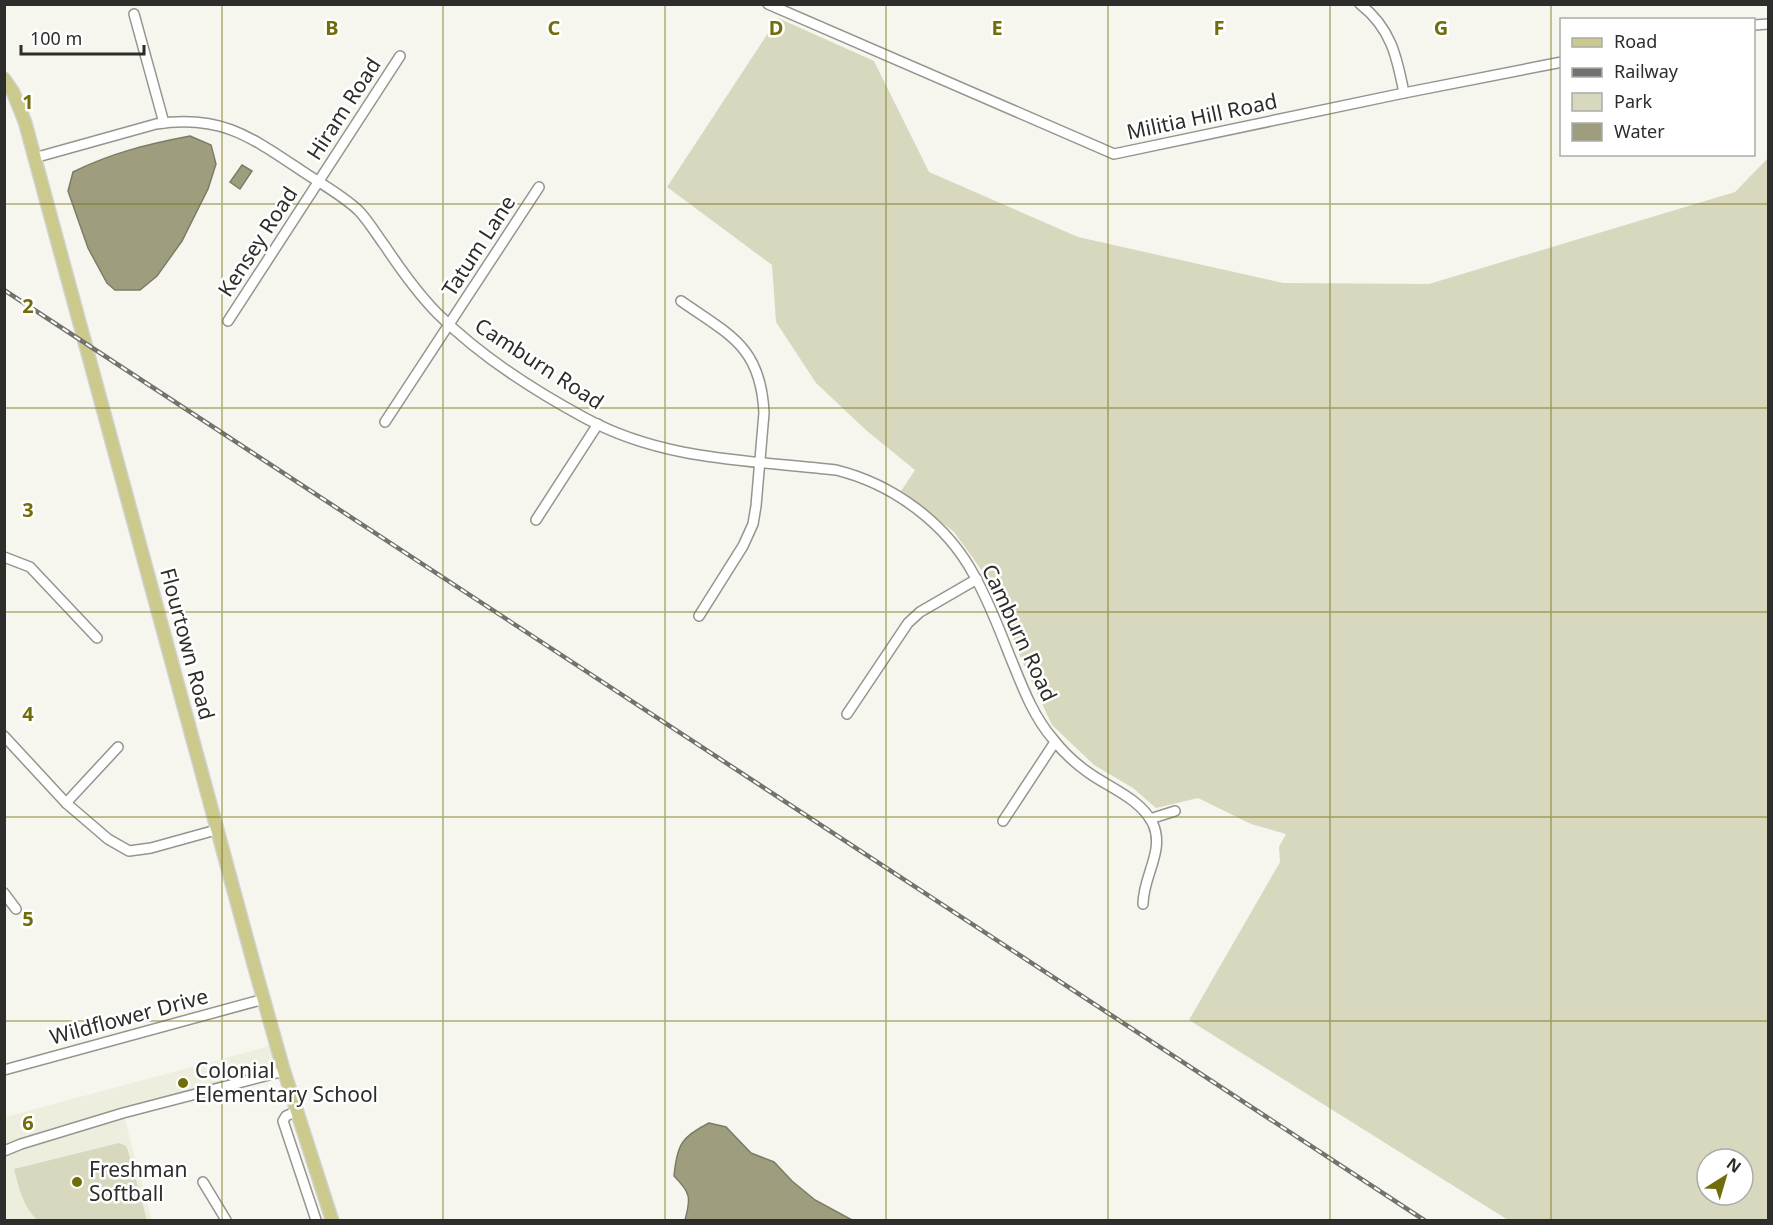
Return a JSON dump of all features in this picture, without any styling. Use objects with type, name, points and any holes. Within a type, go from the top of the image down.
[{"type":"main road","name":"Flourtown Road","points":[[4,79],[21,112],[175,672],[216,830],[284,1071],[332,1221]]},
{"type":"street","name":"Militia Hill Road","points":[[768,4],[1114,154],[1560,62]]},
{"type":"street","points":[[1360,4],[1374,17],[1389,39],[1397,59],[1404,93]]},
{"type":"street","points":[[134,14],[164,123]]},
{"type":"street","name":"Hiram Road","points":[[318,182],[400,56]]},
{"type":"street","name":"Camburn Road","points":[[34,158],[164,123],[192,121],[242,133],[357,209],[422,297],[449,325],[553,400],[632,439],[678,452],[703,457],[836,470],[871,482],[890,492],[927,518],[964,559],[977,579],[1030,702],[1055,742],[1078,765],[1134,802],[1150,819]]},
{"type":"street","name":"Kensey Road","points":[[228,321],[318,182]]},
{"type":"street","name":"Tatum Lane","points":[[385,422],[538,187]]},
{"type":"street","points":[[681,302],[725,332],[748,354],[762,385],[764,413],[753,524],[699,616]]},
{"type":"street","points":[[536,520],[598,424]]},
{"type":"street","points":[[4,557],[30,567],[97,638]]},
{"type":"street","points":[[847,714],[908,623],[920,612],[977,579]]},
{"type":"street","points":[[4,736],[66,803],[108,839],[129,850],[151,848],[216,830]]},
{"type":"street","points":[[1003,821],[1055,742]]},
{"type":"street","points":[[66,803],[118,747]]},
{"type":"street","points":[[1143,904],[1145,884],[1157,842],[1150,819],[1175,811]]},
{"type":"street","points":[[4,893],[16,909]]},
{"type":"street","name":"Wildflower Drive","points":[[4,1070],[264,999]]},
{"type":"street","points":[[4,1151],[123,1113],[284,1071]]},
{"type":"street","points":[[297,1111],[286,1116],[283,1122],[316,1221]]},
{"type":"street","points":[[203,1182],[226,1221]]},
{"type":"shaded area","points":[[277,1044],[284,1071],[123,1113],[152,1220],[5,1220],[5,1117]]},
{"type":"green space","points":[[778,18],[874,61],[929,172],[1078,237],[1283,283],[1429,284],[1735,192],[1768,158],[1768,1220],[1508,1220],[1189,1020],[1280,862],[1279,847],[1286,834],[1251,824],[1198,798],[1156,808],[1133,788],[1094,765],[1052,725],[1022,661],[993,586],[954,532],[901,491],[915,470],[867,431],[816,383],[776,322],[772,265],[667,187]]},
{"type":"green space","name":"Freshman Softball","points":[[119,1143],[126,1146],[128,1151],[147,1220],[37,1220],[32,1215],[22,1197],[14,1169]]},
{"type":"water","points":[[190,136],[211,145],[216,164],[208,189],[182,241],[157,276],[140,290],[115,290],[107,283],[88,248],[68,191],[73,172],[101,159],[130,150]]},
{"type":"water","points":[[242,165],[252,171],[240,189],[230,182]]},
{"type":"water","points":[[709,1123],[726,1127],[751,1153],[774,1162],[815,1200],[852,1220],[685,1220],[689,1201],[684,1187],[674,1176],[677,1157],[686,1138]]},
{"type":"railway","points":[[4,290],[1424,1220]]},
{"type":"place","name":"Colonial Elementary School","points":[[183,1083]]},
{"type":"place","name":"Freshman Softball","points":[[77,1182]]}]
